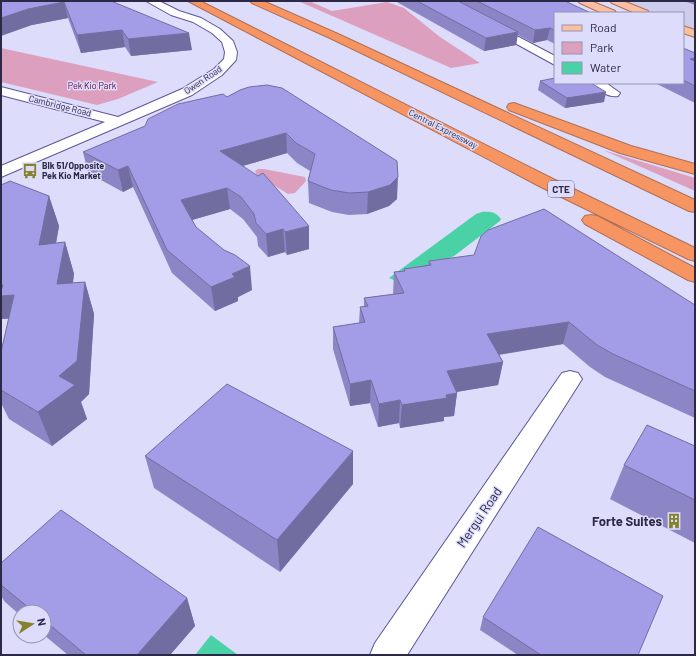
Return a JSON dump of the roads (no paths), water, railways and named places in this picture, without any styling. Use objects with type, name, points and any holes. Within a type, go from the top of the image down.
[{"type":"highway","name":"Central Expressway","points":[[193,1],[547,183],[695,255]]},
{"type":"highway","points":[[254,1],[695,207]]},
{"type":"highway","points":[[438,86],[475,92],[598,140],[651,158],[695,169]]},
{"type":"highway","points":[[427,121],[438,135],[695,276]]},
{"type":"main road","points":[[583,1],[609,12]]},
{"type":"main road","points":[[615,1],[642,12]]},
{"type":"main road","points":[[684,29],[695,34]]},
{"type":"street","points":[[151,1],[175,13],[182,22],[201,32],[212,44]]},
{"type":"street","points":[[444,1],[554,60]]},
{"type":"street","name":"Owen Road","points":[[1,172],[187,92],[218,72],[230,60],[231,52],[226,41],[216,31],[197,20],[175,13]]},
{"type":"street","name":"Owen Road","points":[[1,160],[171,89],[200,73],[213,60]]},
{"type":"street","points":[[599,84],[614,92]]},
{"type":"street","name":"Cambridge Road","points":[[1,91],[118,121]]},
{"type":"street","name":"Mergui Road","points":[[387,655],[570,379]]},
{"type":"water","points":[[482,212],[493,212],[501,219],[454,256],[431,266],[406,285],[389,278],[476,214]]},
{"type":"water","points":[[211,635],[238,655],[195,655]]},
{"type":"place","name":"Blk 51/Opposite Pek Kio Market","points":[[30,171]]},
{"type":"place","name":"Forte Suites","points":[[674,521]]},
{"type":"park label","name":"Pek Kio Park","points":[[92,86]]}]
